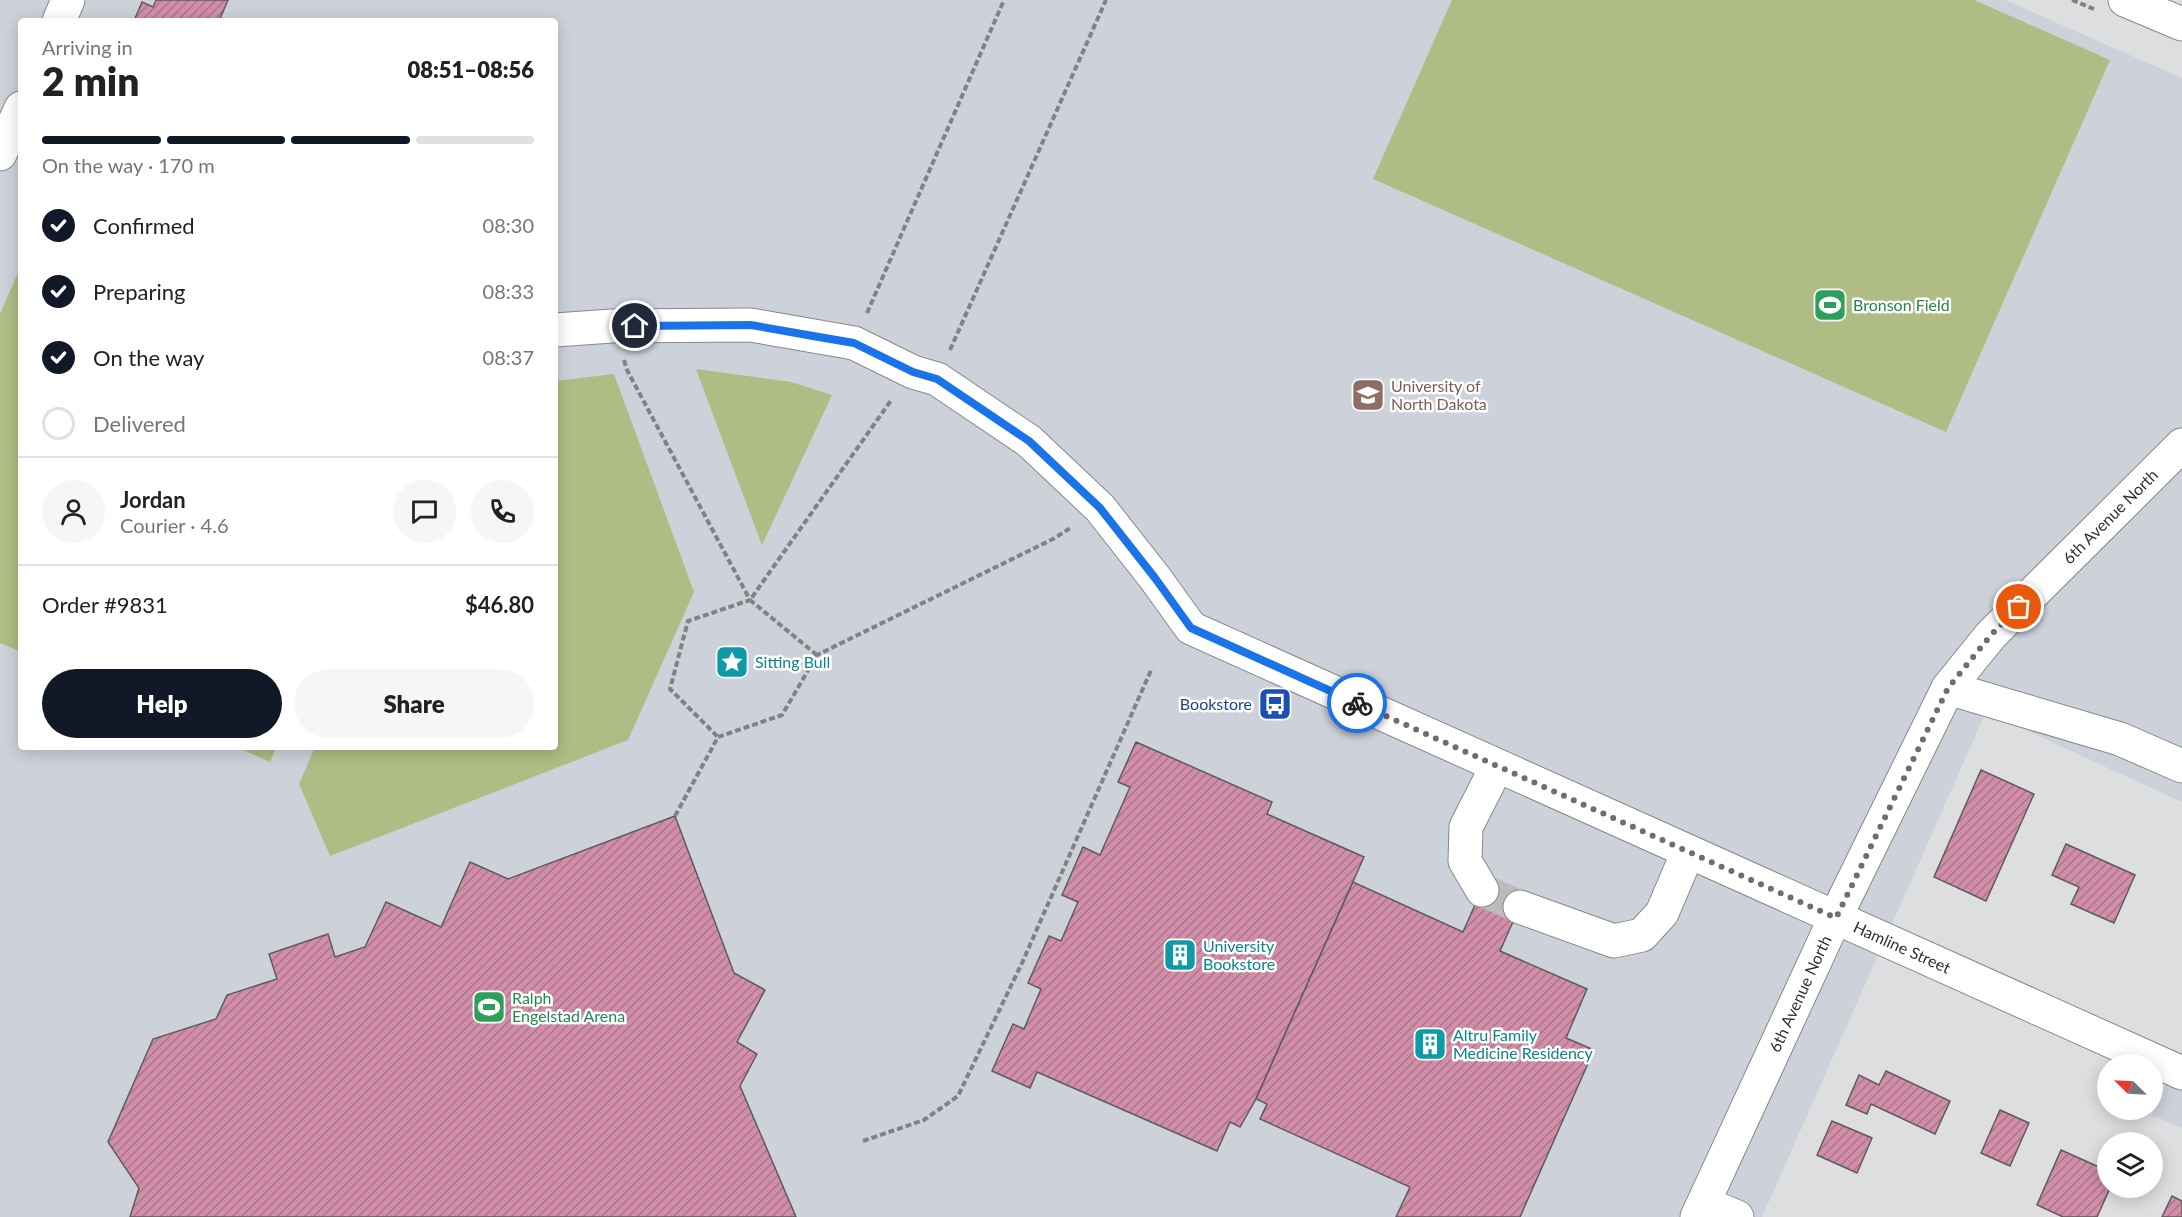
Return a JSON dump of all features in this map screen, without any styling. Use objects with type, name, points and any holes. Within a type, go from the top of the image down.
[{"type":"street","points":[[60,18],[68,0]]},
{"type":"street","points":[[2125,0],[2182,24]]},
{"type":"street","points":[[0,153],[15,112]]},
{"type":"street","name":"Hamline Street","points":[[558,330],[612,326],[751,325],[854,343],[925,375],[1029,441],[1100,508],[1191,628],[2182,1073]]},
{"type":"street","name":"6th Avenue North","points":[[1701,1210],[1836,918],[1948,688],[1991,635],[2182,445]]},
{"type":"street","points":[[1948,688],[2120,739],[2182,766]]},
{"type":"street","points":[[1482,890],[1465,861],[1466,828],[1497,766]]},
{"type":"street","points":[[1520,907],[1614,941],[1642,934],[1662,913],[1688,852]]},
{"type":"street","points":[[1701,1210],[1737,1217]]},
{"type":"path","points":[[854,343],[1004,0]]},
{"type":"path","points":[[718,737],[670,689],[688,621],[750,600],[879,415],[925,375],[1106,0]]},
{"type":"path","points":[[612,326],[627,370],[750,600],[817,655]]},
{"type":"path","points":[[675,816],[718,737],[782,715],[817,655],[1053,539],[1100,508]]},
{"type":"path","points":[[863,1141],[924,1120],[958,1096],[1022,963],[1152,668]]},
{"type":"shaded area","name":"University of North Dakota","points":[[0,0],[2005,0],[2182,78],[2182,802],[1986,712],[1762,1217],[0,1217]]},
{"type":"shaded area","points":[[2182,1050],[2182,1128],[2163,1120],[2163,1091]]},
{"type":"green space","name":"Bronson Field","points":[[1452,0],[1974,0],[2110,60],[1946,432],[1373,179]]},
{"type":"green space","points":[[18,273],[18,651],[0,643],[0,314]]},
{"type":"green space","points":[[696,369],[791,382],[832,395],[762,545]]},
{"type":"green space","points":[[614,374],[694,592],[628,740],[330,856],[299,784],[314,750],[558,750],[558,381]]},
{"type":"green space","points":[[244,750],[275,750],[270,762]]},
{"type":"building","points":[[156,0],[228,0],[220,18],[135,18],[142,2],[153,7]]},
{"type":"building","name":"University Bookstore","points":[[1136,742],[1272,802],[1267,814],[1364,857],[1256,1099],[1240,1127],[1230,1122],[1217,1151],[1037,1072],[1030,1088],[992,1071],[1013,1024],[1024,1029],[1041,989],[1028,983],[1049,936],[1061,941],[1078,902],[1062,895],[1083,847],[1100,855],[1130,787],[1118,782]]},
{"type":"building","points":[[1981,770],[2034,794],[1986,901],[1934,877]]},
{"type":"building","name":"Ralph Engelstad Arena","points":[[675,816],[734,973],[765,990],[737,1042],[757,1054],[740,1086],[796,1217],[130,1217],[139,1188],[108,1142],[153,1039],[216,1019],[227,995],[277,979],[269,954],[328,934],[335,957],[365,947],[386,902],[441,927],[470,862],[508,879]]},
{"type":"building","points":[[2066,844],[2135,875],[2114,923],[2071,904],[2079,887],[2052,875]]},
{"type":"building","name":"Altru Family Medicine Residency","points":[[1486,880],[1524,897],[1500,951],[1587,989],[1566,1038],[1594,1050],[1520,1217],[1396,1217],[1410,1187],[1260,1119],[1267,1104],[1256,1099],[1353,882],[1463,932]]},
{"type":"building","points":[[1886,1071],[1950,1101],[1935,1134],[1871,1104],[1867,1114],[1846,1105],[1859,1075],[1879,1085]]},
{"type":"building","points":[[2000,1110],[2029,1123],[2010,1166],[1981,1153]]},
{"type":"building","points":[[1832,1121],[1872,1138],[1857,1173],[1817,1155]]},
{"type":"building","points":[[2061,1150],[2097,1166],[2097,1198],[2106,1198],[2097,1217],[2063,1217],[2037,1205]]},
{"type":"building","points":[[2172,1196],[2182,1201],[2182,1217],[2162,1217]]},
{"type":"tunnel","points":[[1482,890],[1520,907]]},
{"type":"way so far","points":[[1357,703],[1836,918],[1948,688],[1991,635],[2019,607]]},
{"type":"place","name":"Bronson Field","points":[[1830,305]]},
{"type":"place","name":"University of North Dakota","points":[[1368,395]]},
{"type":"place","name":"Sitting Bull","points":[[732,662]]},
{"type":"place","name":"Bookstore","points":[[1275,704]]},
{"type":"place","name":"University Bookstore","points":[[1180,955]]},
{"type":"place","name":"Ralph Engelstad Arena","points":[[489,1007]]},
{"type":"place","name":"Altru Family Medicine Residency","points":[[1430,1044]]},
{"type":"route","points":[[635,326],[751,325],[854,343],[913,372],[937,379],[1029,441],[1100,508],[1191,628],[1357,703]]}]
